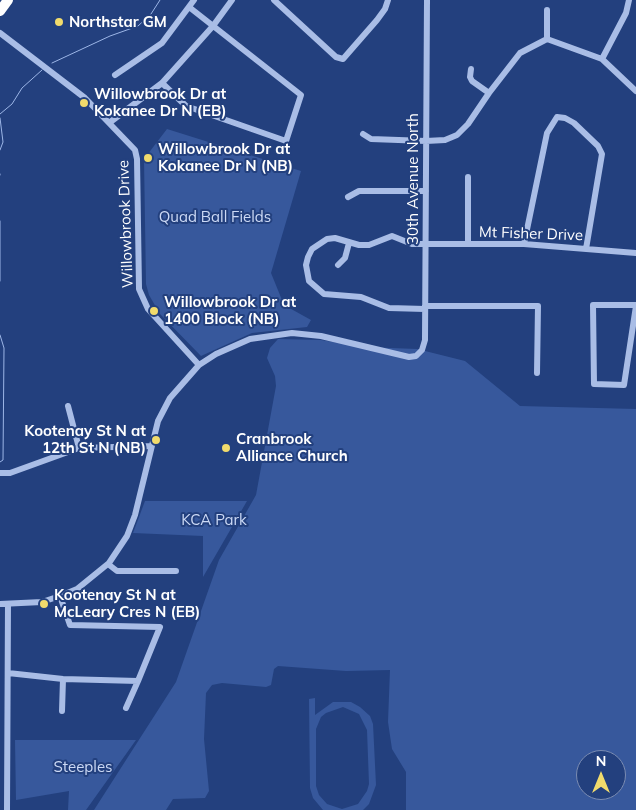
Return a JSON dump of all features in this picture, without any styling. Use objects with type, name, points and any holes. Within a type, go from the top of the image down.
[{"type":"highway","points":[[0,11],[8,0]]},
{"type":"street","points":[[115,75],[162,43],[194,0]]},
{"type":"street","points":[[109,123],[162,83],[213,26],[232,0]]},
{"type":"street","points":[[274,0],[336,57],[343,59],[377,20],[385,9],[388,0]]},
{"type":"street","name":"30th Avenue North","points":[[199,365],[216,354],[250,339],[292,333],[321,336],[384,352],[416,356],[425,340],[427,0]]},
{"type":"street","points":[[602,59],[626,13],[629,0]]},
{"type":"street","points":[[162,83],[186,106],[286,141],[301,95],[189,7]]},
{"type":"street","points":[[547,39],[548,10]]},
{"type":"street","name":"Willowbrook Drive","points":[[0,33],[85,98],[136,150],[138,159],[139,289],[148,309],[199,365]]},
{"type":"street","points":[[362,134],[371,139],[426,141],[445,140],[457,135],[468,124],[520,53],[547,39],[602,59],[636,91]]},
{"type":"street","points":[[471,69],[470,77],[472,81],[489,93]]},
{"type":"street","points":[[524,244],[547,133],[557,117],[565,118],[574,123],[598,146],[602,154],[586,249]]},
{"type":"street","points":[[468,177],[468,244]]},
{"type":"street","points":[[348,197],[359,191],[426,191]]},
{"type":"street","name":"Mt Fisher Drive","points":[[537,373],[538,306],[389,308],[360,296],[324,294],[316,289],[306,273],[308,257],[312,249],[334,238],[349,243],[368,245],[392,236],[412,244],[524,244],[636,253]]},
{"type":"street","points":[[338,264],[345,258],[349,243]]},
{"type":"street","points":[[593,306],[636,306],[624,385],[594,384],[593,306]]},
{"type":"street","points":[[0,604],[42,602],[60,596],[77,589],[108,564],[127,536],[135,515],[150,446],[158,421],[170,398],[199,365]]},
{"type":"street","points":[[68,406],[79,448]]},
{"type":"street","points":[[0,473],[10,473],[79,448],[150,446]]},
{"type":"street","points":[[108,564],[117,571],[176,571]]},
{"type":"street","points":[[60,596],[70,625],[160,628],[126,708]]},
{"type":"street","points":[[7,810],[4,739],[8,672],[8,604]]},
{"type":"street","points":[[8,672],[63,679],[138,681]]},
{"type":"street","points":[[62,711],[63,679]]},
{"type":"green space","name":"Quad Ball Fields","points":[[167,129],[301,171],[271,273],[284,305],[311,320],[307,327],[252,333],[201,356],[160,314],[149,295],[146,284],[144,159]]},
{"type":"green space","points":[[278,339],[321,340],[364,347],[417,349],[465,361],[520,406],[636,409],[636,810],[406,810],[406,772],[392,749],[388,722],[390,670],[346,671],[278,666],[274,669],[271,685],[266,687],[222,683],[212,685],[206,693],[204,739],[209,791],[205,798],[173,799],[166,810],[94,810],[176,682],[219,560],[256,495],[276,386],[275,376],[267,358],[270,348]]},
{"type":"green space","name":"KCA Park","points":[[145,501],[247,501],[203,577],[203,536],[133,533]]},
{"type":"green space","points":[[315,698],[315,715],[333,702],[351,702],[370,716],[373,724],[376,785],[369,804],[363,810],[323,810],[313,798],[310,788],[309,699]],"holes":[[[343,707],[359,714],[367,730],[369,784],[367,791],[358,804],[342,809],[327,804],[319,795],[316,786],[316,729],[321,717],[326,713]]]},
{"type":"green space","name":"Steeples","points":[[15,740],[136,740],[86,810],[68,810],[69,791],[16,800]]},
{"type":"waterway","points":[[52,63],[110,36],[138,26],[151,14],[160,0]]},
{"type":"waterway","points":[[0,114],[12,104],[22,88],[42,70]]},
{"type":"waterway","points":[[0,118],[3,142],[0,150]]},
{"type":"waterway","points":[[0,221],[0,281]]},
{"type":"waterway","points":[[0,335],[4,348],[3,460],[0,462]]},
{"type":"place","name":"Northstar GM","points":[[59,22]]},
{"type":"place","name":"Willowbrook Dr at Kokanee Dr N (EB)","points":[[84,103]]},
{"type":"place","name":"Willowbrook Dr at Kokanee Dr N (NB)","points":[[148,158]]},
{"type":"place","name":"Willowbrook Dr at 1400 Block (NB)","points":[[154,311]]},
{"type":"place","name":"Kootenay St N at 12th St N (NB)","points":[[156,440]]},
{"type":"place","name":"Cranbrook Alliance Church","points":[[226,448]]},
{"type":"place","name":"Kootenay St N at McLeary Cres N (EB)","points":[[44,604]]}]
